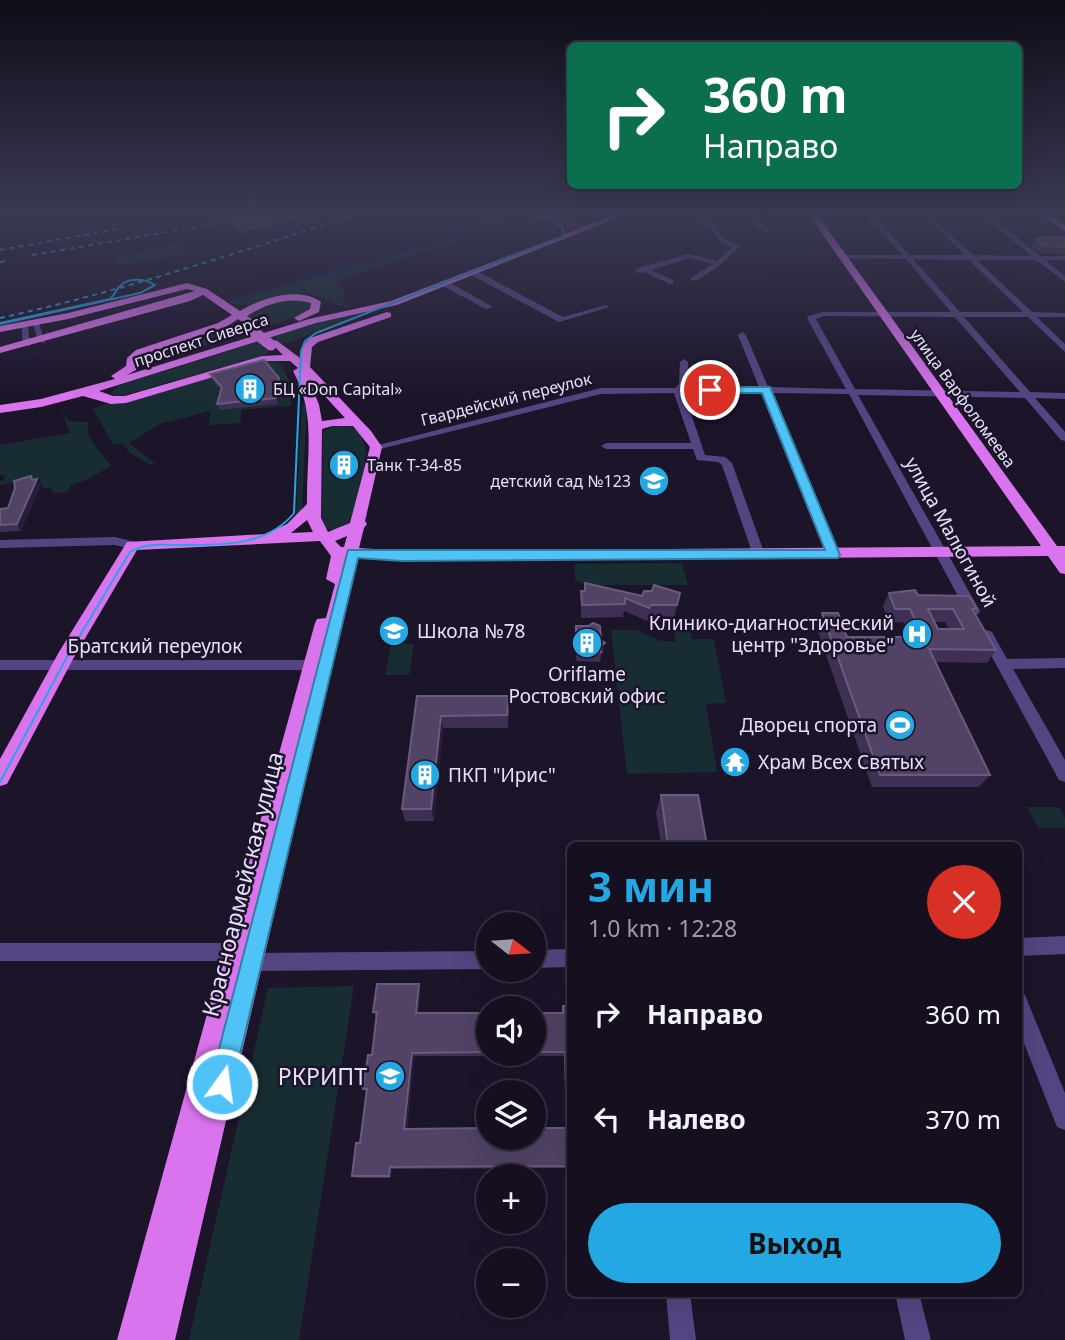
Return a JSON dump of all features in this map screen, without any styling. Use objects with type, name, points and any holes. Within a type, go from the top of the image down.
[{"type":"main road","name":"проспект Сиверса","points":[[0,410],[41,403],[313,321],[409,301],[466,275]]},
{"type":"main road","name":"улица Варфоломеева","points":[[855,275],[939,393],[1059,551],[1065,569]]},
{"type":"main road","points":[[0,329],[68,316],[178,287],[194,286],[304,366],[368,432],[376,447]]},
{"type":"main road","points":[[0,350],[82,330],[187,299],[204,291]]},
{"type":"main road","points":[[344,310],[334,308],[315,297],[301,295],[244,308],[232,313],[222,325],[140,352],[132,358],[132,368],[111,388],[110,396],[128,396],[262,356],[275,345],[306,341],[409,301]]},
{"type":"main road","points":[[187,299],[232,313],[291,298],[307,298],[318,304],[309,314],[288,323]]},
{"type":"main road","name":"проспект Сиверса","points":[[121,378],[158,363],[288,323],[344,310],[409,301]]},
{"type":"main road","points":[[304,366],[307,345],[314,340],[409,301]]},
{"type":"main road","points":[[158,363],[143,363],[137,360],[144,353],[225,326],[232,313]]},
{"type":"main road","points":[[68,316],[66,320],[69,326],[82,330]]},
{"type":"main road","points":[[275,345],[310,385],[316,427],[314,518],[337,547]]},
{"type":"main road","points":[[0,400],[76,391],[118,400],[266,358],[287,358]]},
{"type":"main road","points":[[316,427],[331,422],[356,422]]},
{"type":"main road","name":"Красноармейская улица","points":[[159,1340],[337,547],[360,524],[376,447]]},
{"type":"main road","points":[[266,539],[292,527],[313,506]]},
{"type":"main road","points":[[337,547],[342,534],[360,524]]},
{"type":"main road","points":[[0,778],[61,665],[132,545],[266,539],[402,556],[834,555],[1059,551]]},
{"type":"main road","name":"Красноармейская улица","points":[[133,1340],[244,957],[311,665],[339,562],[337,547]]},
{"type":"street","points":[[477,275],[562,320],[606,307]]},
{"type":"street","points":[[652,275],[670,282]]},
{"type":"street","points":[[693,279],[702,275]]},
{"type":"street","points":[[922,275],[1065,438]]},
{"type":"street","points":[[989,275],[1065,349]]},
{"type":"street","points":[[444,283],[489,307]]},
{"type":"street","name":"улица Малюгиной","points":[[883,314],[823,314],[811,318],[1065,775]]},
{"type":"street","points":[[883,314],[1065,315]]},
{"type":"street","points":[[29,324],[41,341]]},
{"type":"street","points":[[27,344],[29,324]]},
{"type":"street","points":[[742,335],[834,555]]},
{"type":"street","points":[[684,362],[684,385],[678,390],[699,452]]},
{"type":"street","name":"Гвардейский переулок","points":[[376,447],[586,393],[766,390],[1065,396]]},
{"type":"street","points":[[606,446],[699,452],[727,463],[759,555]]},
{"type":"street","points":[[0,544],[115,541],[132,545]]},
{"type":"street","points":[[1004,664],[1065,663]]},
{"type":"street","name":"Братский переулок","points":[[0,665],[311,665]]},
{"type":"street","points":[[1022,947],[1065,945]]},
{"type":"street","points":[[0,951],[476,960]]},
{"type":"street","points":[[546,959],[567,958]]},
{"type":"street","points":[[1022,1012],[1065,1119]]},
{"type":"street","points":[[678,1297],[683,1340]]},
{"type":"street","points":[[908,1297],[918,1340]]},
{"type":"green space","points":[[323,275],[354,275],[337,280],[345,294],[341,296],[349,307],[306,294],[288,295],[253,305],[228,301]]},
{"type":"green space","points":[[307,299],[315,306],[299,316],[263,328],[246,315],[267,304]]},
{"type":"green space","points":[[366,311],[288,343],[281,343],[273,336],[316,321]]},
{"type":"green space","points":[[239,327],[247,332],[156,360],[141,360],[145,355]]},
{"type":"green space","points":[[258,342],[270,350],[266,354],[125,395],[114,396],[111,393],[117,386]]},
{"type":"green space","points":[[275,359],[289,380],[291,406],[242,410],[240,423],[209,425],[210,411],[160,424],[129,443],[155,463],[150,465],[130,453],[122,443],[114,445],[92,408]]},
{"type":"green space","points":[[307,402],[302,510],[296,515],[302,406]]},
{"type":"green space","points":[[61,409],[69,421],[87,422],[89,437],[111,466],[71,485],[68,491],[54,494],[51,488],[43,488],[39,478],[0,485],[5,475],[0,475],[0,445],[70,433]]},
{"type":"green space","points":[[344,424],[356,431],[363,441],[365,467],[350,521],[333,530],[322,524],[323,433],[331,426]]},
{"type":"green space","points":[[682,563],[688,585],[585,585],[575,580],[575,564]]},
{"type":"green space","points":[[689,620],[692,639],[714,639],[726,703],[706,704],[717,772],[627,774],[611,630],[637,630],[661,641],[675,642],[675,627],[684,626]]},
{"type":"green space","points":[[391,644],[414,644],[409,675],[385,675]]},
{"type":"green space","points":[[1027,807],[1059,807],[1065,818],[1065,828],[1038,828]]},
{"type":"green space","points":[[354,986],[299,1340],[189,1340],[268,988]]},
{"type":"water","points":[[310,275],[329,275],[303,278],[162,320],[0,363]]},
{"type":"building","name":"БЦ «Don Capital»","points":[[264,360],[279,378],[276,398],[217,404],[222,387],[210,374]]},
{"type":"building","points":[[31,476],[32,480],[37,479],[17,524],[0,525],[0,509],[8,508],[15,488],[14,481]]},
{"type":"building","points":[[585,583],[642,596],[644,591],[652,591],[654,585],[680,593],[677,605],[651,605],[649,608],[625,598],[625,604],[582,605],[581,591],[585,591]]},
{"type":"building","name":"Дворец спорта","points":[[915,590],[918,595],[969,596],[977,609],[972,609],[996,650],[929,649],[990,775],[880,775],[822,613],[838,613],[847,637],[923,637],[910,609],[895,609],[889,593]],"holes":[[[928,609],[953,609],[964,629],[938,629]]]},
{"type":"building","points":[[593,623],[600,626],[601,640],[605,643],[601,646],[601,652],[576,652],[576,626]]},
{"type":"building","name":"ПКП \"Ирис\"","points":[[417,696],[508,696],[507,715],[441,716],[431,809],[402,809]]},
{"type":"building","points":[[661,795],[698,795],[706,842],[668,842]]},
{"type":"building","name":"РКРИПТ","points":[[377,984],[419,984],[416,1013],[476,1013],[476,1052],[412,1053],[404,1129],[476,1128],[476,1150],[546,1150],[546,1128],[567,1128],[567,1166],[476,1164],[476,1167],[390,1167],[389,1176],[352,1176],[356,1143],[360,1143],[367,1089],[363,1089],[368,1055],[372,1055],[377,1012],[373,1012]]},
{"type":"building","name":"РКРИПТ","points":[[563,1006],[567,1006],[567,1128],[565,1052],[546,1052],[546,1013],[563,1013]]},
{"type":"tram line","points":[[0,782],[67,657],[130,552],[153,545],[241,542],[270,532],[294,513],[301,351],[305,341],[316,333],[465,275]]},
{"type":"tram line","points":[[0,323],[110,299],[125,282],[133,280],[143,280],[155,285],[140,293],[0,324]]},
{"type":"railway","points":[[0,318],[166,275]]},
{"type":"place","name":"БЦ «Don Capital»","points":[[250,389]]},
{"type":"place","name":"Танк Т-34-85","points":[[344,465]]},
{"type":"place","name":"детский сад №123","points":[[654,481]]},
{"type":"place","name":"Школа №78","points":[[394,631]]},
{"type":"place","name":"Клинико-диагностический центр \"Здоровье\"","points":[[917,634]]},
{"type":"place","name":"Oriflame Ростовский офис","points":[[587,643]]},
{"type":"place","name":"Дворец спорта","points":[[900,725]]},
{"type":"place","name":"Храм Всех Святых","points":[[735,762]]},
{"type":"place","name":"ПКП \"Ирис\"","points":[[425,775]]},
{"type":"place","name":"РКРИПТ","points":[[390,1076]]},
{"type":"route","points":[[222,1084],[353,553],[402,556],[834,555],[766,390],[710,390]]}]
